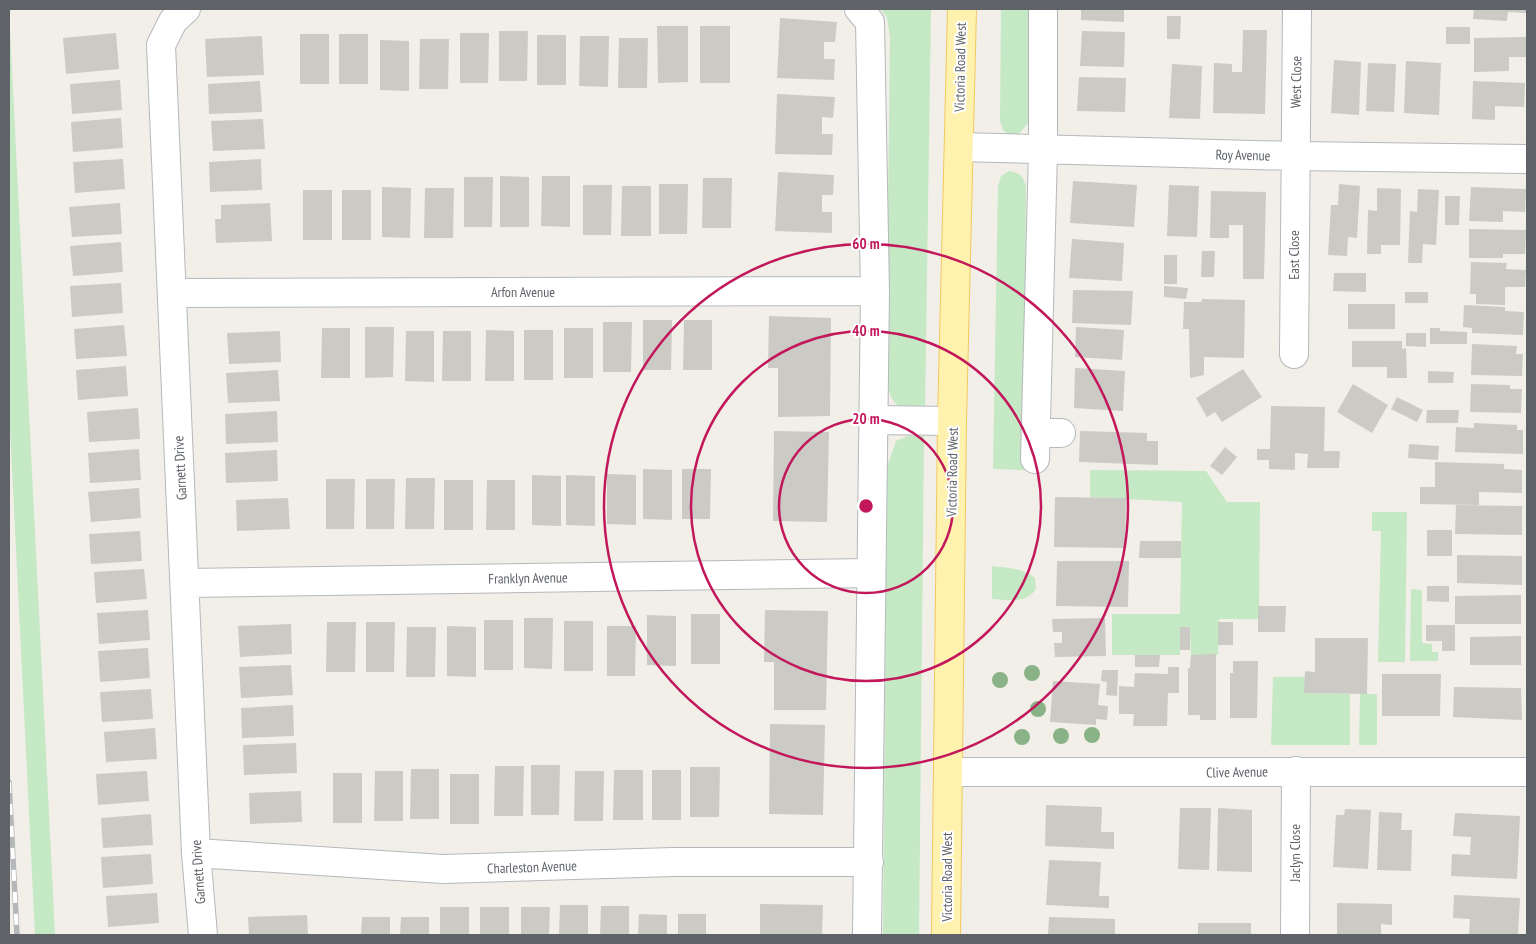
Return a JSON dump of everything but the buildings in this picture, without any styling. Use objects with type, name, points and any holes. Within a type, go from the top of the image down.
[{"type":"main road","name":"Victoria Road West","points":[[946,935],[952,421],[962,9]]},
{"type":"street","name":"Garnett Drive","points":[[186,9],[172,20],[161,45],[186,583],[196,853],[203,935]]},
{"type":"street","points":[[1043,9],[1044,442]]},
{"type":"street","name":"West Close","points":[[1295,156],[1296,9]]},
{"type":"street","points":[[865,15],[875,291],[867,935]]},
{"type":"street","name":"Roy Avenue","points":[[959,147],[1043,151],[1527,159]]},
{"type":"street","name":"East Close","points":[[1294,354],[1295,156]]},
{"type":"street","name":"Arfon Avenue","points":[[172,292],[875,291]]},
{"type":"street","points":[[873,420],[952,421]]},
{"type":"street","name":"Franklyn Avenue","points":[[186,583],[871,573]]},
{"type":"street","name":"Jaclyn Close","points":[[1295,935],[1296,771]]},
{"type":"street","name":"Clive Avenue","points":[[948,772],[1527,772]]},
{"type":"street","name":"Charleston Avenue","points":[[196,853],[443,869],[673,862],[869,862]]},
{"type":"green space","points":[[9,9],[55,935],[35,935],[9,407]]},
{"type":"green space","points":[[881,9],[931,9],[925,411],[909,410],[898,405],[891,396],[886,380],[890,37],[887,18]]},
{"type":"green space","points":[[1001,9],[1030,9],[1028,123],[1018,135],[1009,135],[1003,130],[1000,121]]},
{"type":"green space","points":[[1009,171],[1020,175],[1026,186],[1024,470],[993,469],[998,186],[1001,176]]},
{"type":"green space","points":[[908,436],[924,436],[919,935],[883,935],[887,467],[896,441]]},
{"type":"green space","points":[[1090,470],[1206,471],[1227,502],[1260,502],[1259,619],[1219,619],[1218,655],[1191,655],[1190,627],[1180,627],[1180,655],[1112,655],[1112,614],[1180,614],[1182,502],[1090,497]]},
{"type":"green space","points":[[1372,512],[1407,512],[1405,662],[1378,662],[1381,531],[1372,531]]},
{"type":"green space","points":[[992,566],[1025,572],[1035,578],[1036,589],[1032,594],[1022,599],[992,599]]},
{"type":"green space","points":[[1411,589],[1422,590],[1422,643],[1432,644],[1432,652],[1438,652],[1438,661],[1410,661]]},
{"type":"green space","points":[[1273,677],[1305,677],[1305,693],[1350,694],[1350,745],[1271,745]]},
{"type":"green space","points":[[1360,694],[1377,694],[1377,745],[1359,745]]},
{"type":"railway","points":[[9,782],[17,935]]}]
